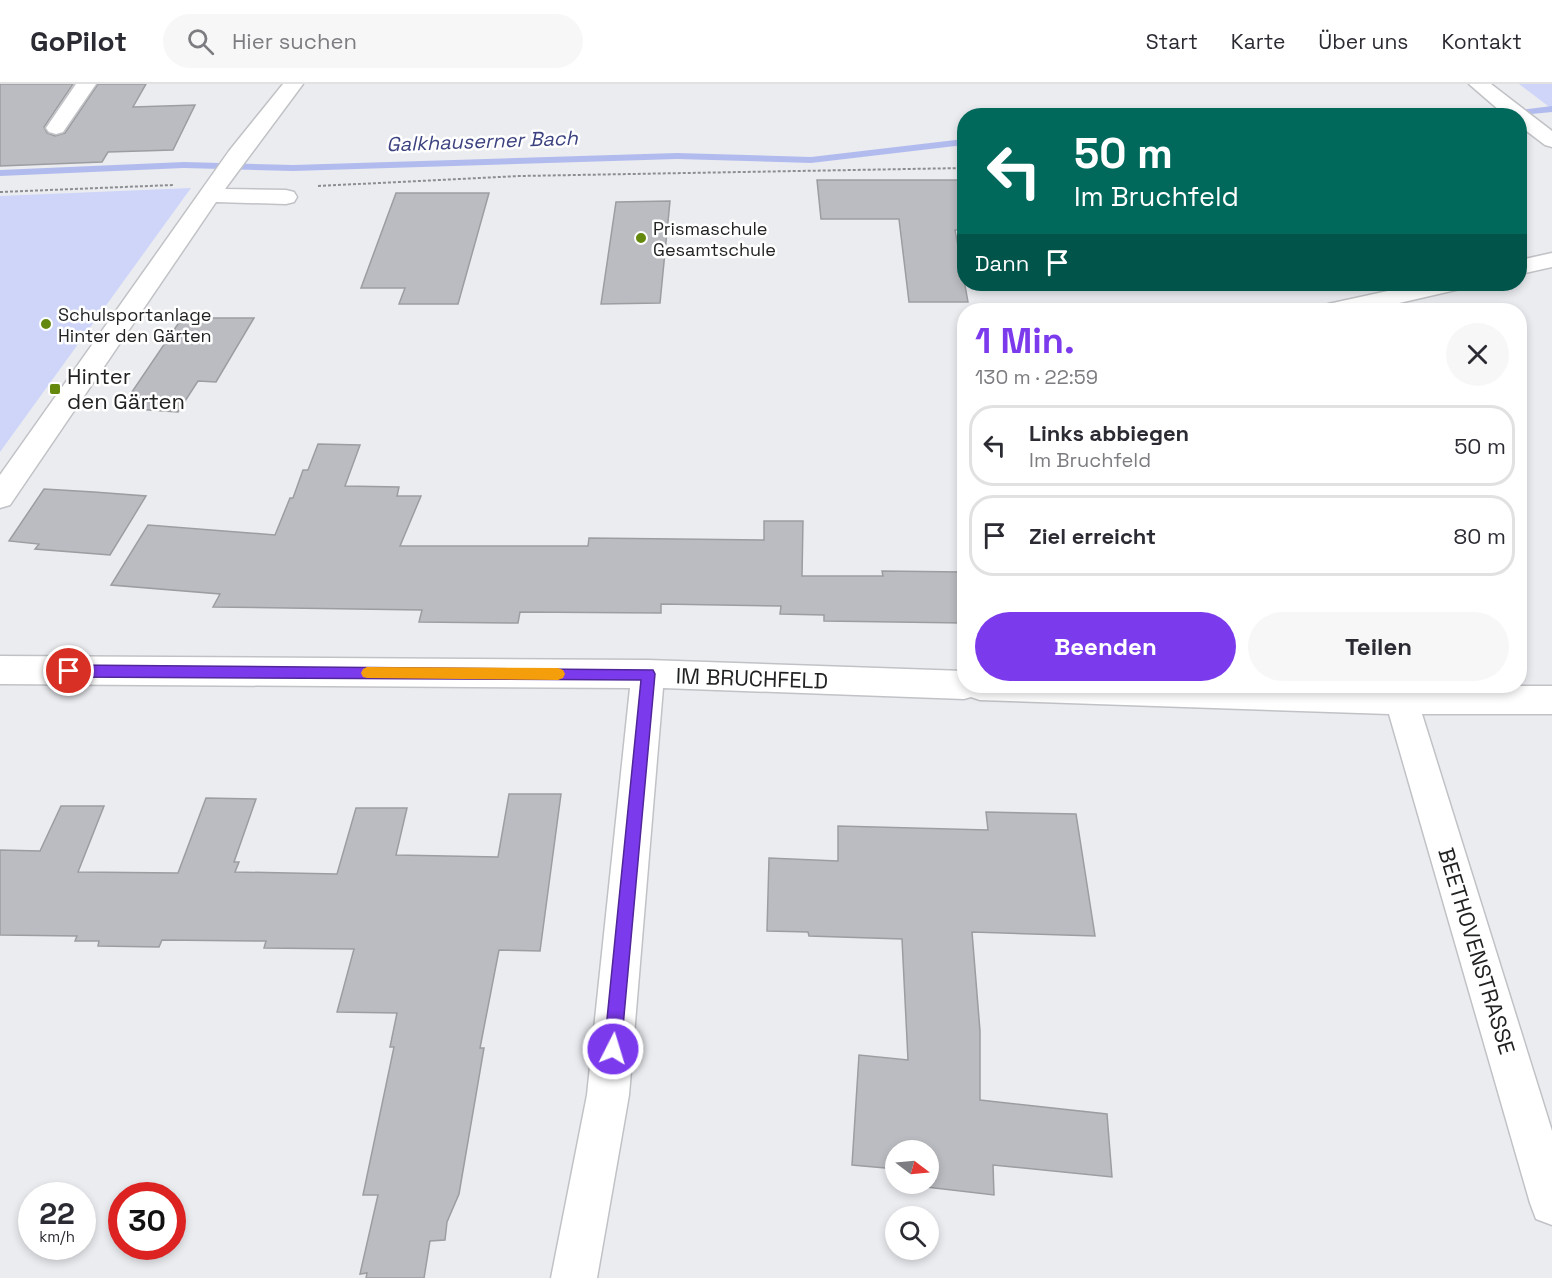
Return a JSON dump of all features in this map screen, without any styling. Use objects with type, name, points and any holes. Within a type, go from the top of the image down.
[{"type":"street","points":[[56,128],[86,84]]},
{"type":"street","points":[[0,497],[237,156],[292,84]]},
{"type":"street","points":[[1484,88],[1510,108]]},
{"type":"street","points":[[216,186],[286,197]]},
{"type":"street","points":[[1527,265],[1552,260]]},
{"type":"street","points":[[1368,303],[1420,291]]},
{"type":"street","name":"IM BRUCHFELD","points":[[0,670],[648,674],[957,685]]},
{"type":"street","points":[[574,1278],[608,1095],[648,674]]},
{"type":"street","points":[[1399,693],[1552,700]]},
{"type":"street","name":"BEETHOVENSTRASSE","points":[[1399,693],[1552,1203]]},
{"type":"path","points":[[286,197],[312,187],[382,181],[957,168]]},
{"type":"path","points":[[0,192],[216,186]]},
{"type":"shaded area","points":[[1519,84],[1552,84],[1552,109]]},
{"type":"shaded area","name":"Schulsportanlage Hinter den Gärten","points":[[191,188],[0,452],[0,196]]},
{"type":"building","points":[[0,84],[73,84],[44,127],[47,133],[55,136],[65,133],[98,84],[146,84],[133,107],[195,105],[173,150],[108,152],[102,162],[0,166]]},
{"type":"building","points":[[817,180],[957,180],[957,230],[955,230],[957,291],[966,291],[968,302],[909,302],[899,219],[821,219]]},
{"type":"building","points":[[396,193],[489,193],[458,304],[399,304],[405,288],[361,288]]},
{"type":"building","points":[[670,201],[660,303],[601,304],[616,202]]},
{"type":"building","points":[[182,318],[254,318],[216,382],[198,381],[178,412],[121,408]]},
{"type":"building","points":[[318,444],[360,445],[345,486],[399,487],[397,496],[421,496],[400,546],[588,546],[589,538],[764,540],[764,521],[803,521],[802,576],[883,576],[882,571],[957,572],[957,623],[824,621],[824,615],[780,614],[781,606],[661,604],[661,613],[520,612],[518,623],[419,622],[422,610],[213,607],[220,594],[111,585],[148,525],[275,535],[290,498],[293,498],[303,470],[308,470]]},
{"type":"building","points":[[44,489],[146,496],[110,555],[35,549],[39,544],[9,541]]},
{"type":"building","points":[[509,794],[561,794],[540,951],[499,950],[480,1048],[484,1048],[459,1194],[447,1222],[445,1240],[430,1241],[424,1278],[366,1278],[367,1273],[360,1274],[378,1195],[363,1195],[394,1047],[390,1047],[397,1013],[337,1012],[354,949],[264,948],[266,941],[162,940],[159,947],[98,946],[99,941],[75,941],[77,936],[0,935],[0,850],[40,851],[61,806],[104,806],[78,872],[178,873],[206,798],[256,799],[234,862],[239,862],[235,872],[337,874],[356,808],[407,808],[396,855],[498,857]]},
{"type":"building","points":[[986,812],[1076,814],[1095,936],[972,932],[980,1031],[980,1100],[1107,1114],[1112,1177],[993,1165],[994,1195],[939,1189],[939,1140],[885,1140],[885,1168],[852,1165],[859,1055],[908,1060],[902,939],[809,936],[808,932],[767,931],[769,858],[838,861],[838,826],[988,830]]},
{"type":"waterway","name":"Galkhauserner Bach","points":[[1527,111],[1552,109]]},
{"type":"waterway","name":"Galkhauserner Bach","points":[[0,173],[184,165],[293,168],[677,156],[811,160],[957,143]]},
{"type":"slow traffic","points":[[367,673],[558,674]]},
{"type":"place","name":"Prismaschule Gesamtschule","points":[[641,238]]},
{"type":"place","name":"Schulsportanlage Hinter den Gärten","points":[[46,324]]},
{"type":"place","name":"Hinter den Gärten","points":[[55,389]]},
{"type":"route","points":[[69,671],[648,674],[613,1049]]}]
